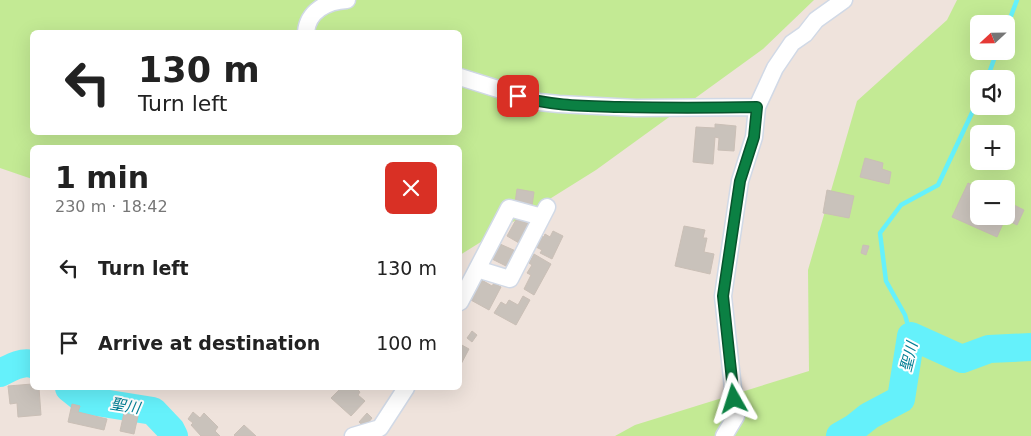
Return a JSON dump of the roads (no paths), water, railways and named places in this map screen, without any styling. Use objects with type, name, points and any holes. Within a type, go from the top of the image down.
[{"type":"street","points":[[307,30],[309,21],[316,10],[326,4],[347,0]]},
{"type":"street","points":[[724,436],[736,416],[723,296],[740,181],[754,137],[757,107],[775,68],[792,43],[805,34],[816,20],[844,0]]},
{"type":"street","points":[[462,78],[539,102],[559,104],[636,108],[757,107]]},
{"type":"street","points":[[462,298],[477,269],[509,208],[544,212],[510,279],[477,269]]},
{"type":"street","points":[[353,436],[386,432],[405,390]]},
{"type":"waterway","points":[[1011,15],[1017,0]]},
{"type":"waterway","points":[[990,70],[994,60]]},
{"type":"waterway","points":[[911,336],[905,315],[886,281],[880,233],[901,205],[938,185],[971,115]]},
{"type":"waterway","name":"聖川","points":[[840,436],[869,416],[901,399],[911,336],[962,359],[989,349],[1031,347]]},
{"type":"waterway","name":"聖川","points":[[0,373],[20,364],[30,364]]},
{"type":"waterway","name":"聖川","points":[[72,390],[84,400],[153,411],[171,430],[174,436]]}]
